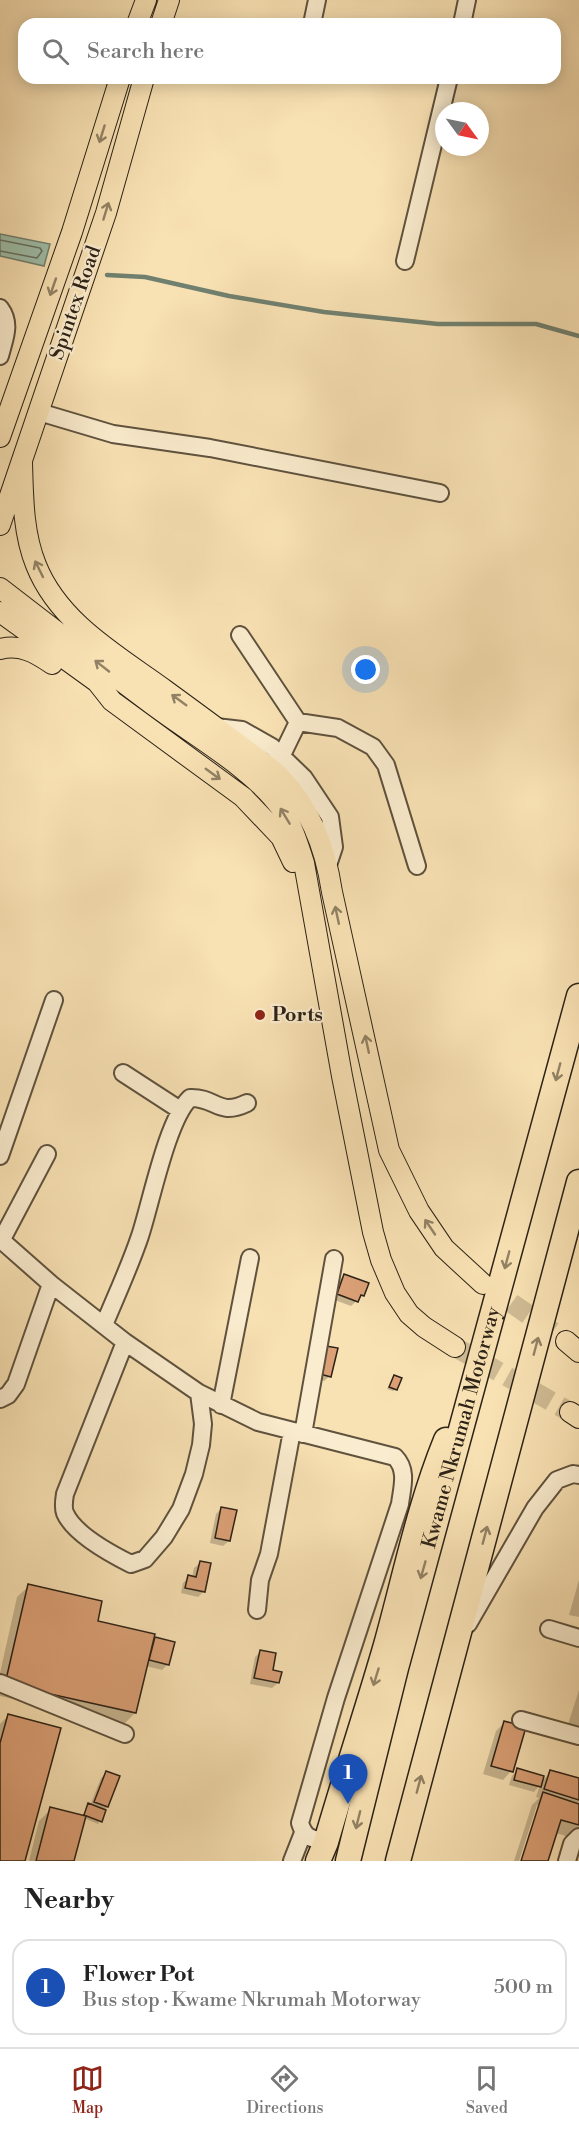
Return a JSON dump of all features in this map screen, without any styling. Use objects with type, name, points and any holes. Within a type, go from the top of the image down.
[{"type":"highway","name":"Kwame Nkrumah Motorway","points":[[348,1861],[396,1668],[579,996]]},
{"type":"highway","points":[[398,1861],[579,1182]]},
{"type":"highway","points":[[322,1852],[386,1646],[399,1590],[434,1468],[459,1407],[473,1384]]},
{"type":"main road","points":[[139,18],[146,0]]},
{"type":"main road","points":[[163,18],[169,0]]},
{"type":"main road","name":"Spintex Road","points":[[2,427],[72,232],[118,84]]},
{"type":"main road","name":"Spintex Road","points":[[0,525],[106,213],[142,84]]},
{"type":"main road","points":[[22,462],[25,520],[30,547],[37,568],[54,598],[68,616],[98,641],[274,772],[290,786],[306,810],[320,838],[328,865],[389,1150],[419,1211],[444,1248],[483,1284]]},
{"type":"main road","points":[[0,588],[263,787],[281,808],[293,830],[304,863],[374,1232],[384,1269],[395,1293],[409,1314],[424,1327],[455,1347]]},
{"type":"main road","points":[[0,612],[98,682],[112,701]]},
{"type":"main road","points":[[0,649],[21,647],[35,653],[91,691],[112,701],[243,797],[281,837],[308,891]]},
{"type":"main road","points":[[330,1007],[350,972]]},
{"type":"lane","points":[[313,18],[317,0]]},
{"type":"lane","points":[[463,18],[467,0]]},
{"type":"lane","points":[[405,261],[448,84]]},
{"type":"lane","points":[[0,308],[8,327],[0,356]]},
{"type":"lane","points":[[39,412],[113,434],[210,448],[440,493]]},
{"type":"lane","points":[[240,635],[298,722],[338,728],[373,747],[386,765],[417,866]]},
{"type":"lane","points":[[282,755],[298,722]]},
{"type":"lane","points":[[216,727],[242,730],[282,755],[304,778],[330,817],[334,848],[328,865]]},
{"type":"lane","points":[[0,1156],[54,1000]]},
{"type":"lane","points":[[123,1073],[180,1110]]},
{"type":"lane","points":[[104,1325],[140,1237],[180,1110],[190,1098],[198,1098],[222,1108],[234,1109],[248,1103]]},
{"type":"lane","points":[[47,1154],[1,1240],[51,1284],[125,1342],[199,1393],[258,1422],[395,1458],[404,1472],[400,1504],[336,1698],[300,1823],[303,1833],[322,1852]]},
{"type":"lane","points":[[221,1405],[250,1258]]},
{"type":"lane","points":[[257,1610],[260,1580],[269,1554],[298,1432],[334,1259]]},
{"type":"lane","points":[[0,1399],[8,1395],[16,1384],[51,1284]]},
{"type":"lane","points":[[125,1342],[64,1494],[64,1512],[72,1525],[131,1564],[145,1559],[164,1537],[181,1509],[201,1445],[203,1424],[199,1393]]},
{"type":"lane","points":[[456,1646],[535,1508],[557,1480],[573,1474],[579,1475]]},
{"type":"lane","points":[[549,1629],[579,1638]]},
{"type":"lane","points":[[0,1683],[125,1734]]},
{"type":"lane","points":[[520,1720],[579,1736]]},
{"type":"lane","points":[[292,1861],[303,1833]]},
{"type":"lane","points":[[567,1861],[572,1844],[579,1837]]},
{"type":"water","points":[[0,234],[50,244],[44,266],[0,256]]},
{"type":"building","points":[[344,1274],[369,1283],[364,1296],[361,1295],[358,1302],[337,1294]]},
{"type":"building","points":[[326,1346],[338,1348],[331,1377],[320,1374]]},
{"type":"building","points":[[394,1375],[402,1378],[397,1390],[389,1387]]},
{"type":"building","points":[[221,1507],[237,1510],[230,1541],[215,1538]]},
{"type":"building","points":[[200,1561],[211,1563],[205,1592],[185,1588],[188,1575],[196,1577]]},
{"type":"building","points":[[28,1584],[102,1601],[98,1621],[155,1634],[136,1713],[5,1684]]},
{"type":"building","points":[[155,1637],[175,1642],[169,1665],[149,1660]]},
{"type":"building","points":[[260,1650],[276,1653],[273,1670],[282,1672],[279,1683],[254,1678]]},
{"type":"building","points":[[8,1714],[61,1728],[25,1861],[0,1861],[0,1743]]},
{"type":"building","points":[[504,1721],[526,1727],[513,1772],[491,1766]]},
{"type":"building","points":[[517,1768],[544,1776],[541,1787],[514,1780]]},
{"type":"building","points":[[550,1770],[579,1778],[579,1800],[544,1789]]},
{"type":"building","points":[[106,1771],[120,1776],[108,1807],[94,1802]]},
{"type":"building","points":[[543,1792],[579,1804],[579,1825],[561,1820],[548,1861],[521,1861]]},
{"type":"building","points":[[88,1803],[106,1810],[102,1822],[84,1815]]},
{"type":"building","points":[[50,1807],[86,1816],[74,1861],[36,1861]]},
{"type":"waterway","points":[[107,275],[145,277],[229,296],[324,312],[438,324],[536,324],[579,336]]},
{"type":"tunnel","points":[[487,1286],[566,1341]]},
{"type":"tunnel","points":[[455,1347],[570,1412]]},
{"type":"place","name":"Ports","points":[[260,1015]]},
{"type":"place","name":"Flower Pot","points":[[348,1804]]}]
